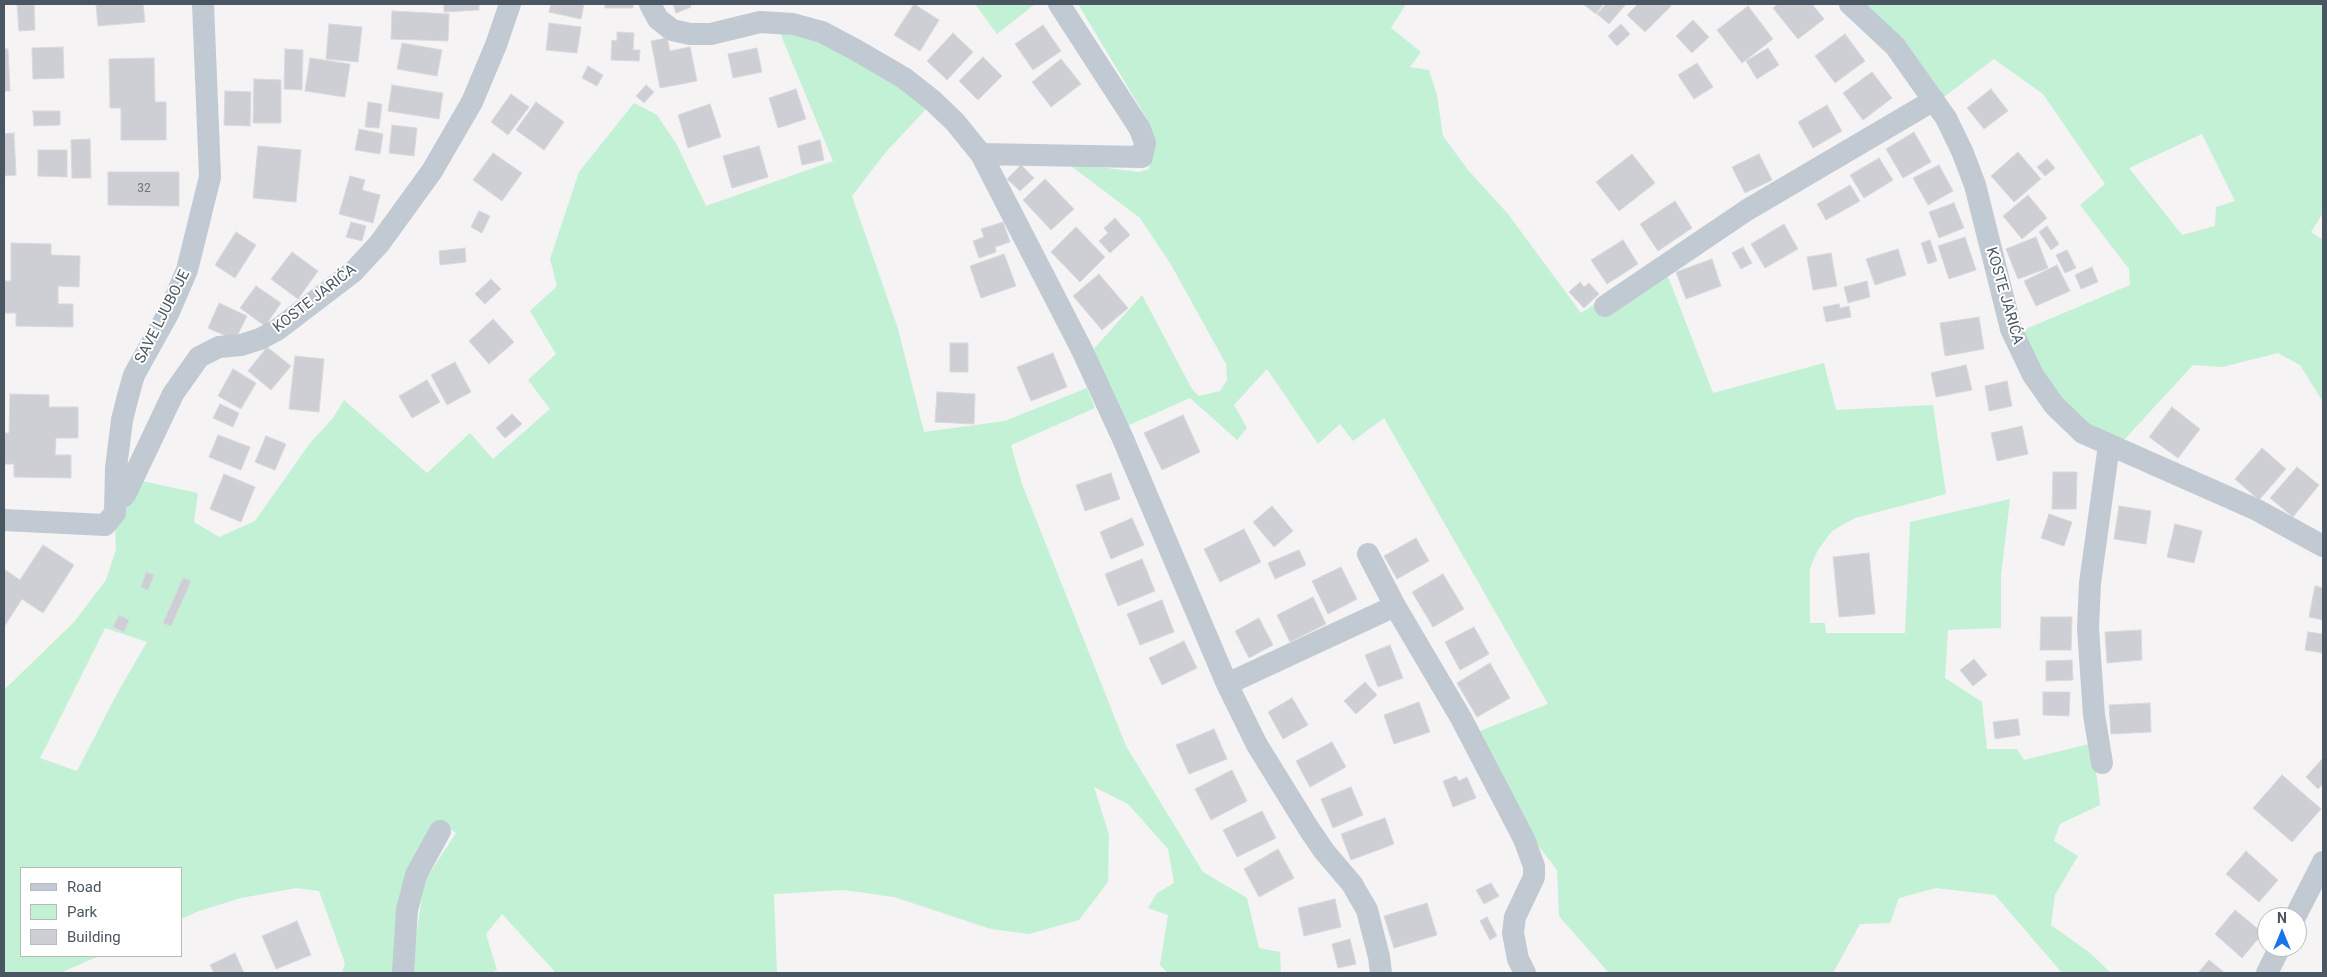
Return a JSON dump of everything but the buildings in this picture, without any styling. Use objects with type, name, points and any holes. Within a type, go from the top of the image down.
[{"type":"street","name":"SAVE LJUBOJE","points":[[4,520],[105,525],[115,513],[116,468],[122,420],[134,375],[169,312],[187,270],[210,177],[203,4]]},
{"type":"street","name":"KOSTE JARIĆA","points":[[116,498],[123,497],[126,493],[173,394],[199,357],[219,347],[241,345],[260,339],[277,330],[354,272],[379,244],[432,171],[463,118],[487,68],[510,4]]},
{"type":"street","points":[[650,4],[658,19],[672,30],[690,34],[711,34],[760,22],[793,24],[822,32],[904,78],[932,100],[955,122],[981,154],[1082,350],[1123,439],[1227,684],[1256,744],[1309,829],[1324,851],[1352,884],[1367,910],[1379,957],[1381,973]]},
{"type":"street","points":[[981,154],[1142,157],[1145,143],[1140,129],[1059,4]]},
{"type":"street","name":"KOSTE JARIĆA","points":[[1850,4],[1895,46],[1934,100],[1962,150],[1975,185],[2011,330],[2032,375],[2054,404],[2083,433],[2258,510],[2323,546]]},
{"type":"street","points":[[1605,306],[1747,210],[1934,100]]},
{"type":"street","points":[[2102,763],[2094,715],[2088,628],[2090,583],[2109,445]]},
{"type":"street","points":[[1368,554],[1395,606],[1461,718],[1524,839],[1534,866],[1534,877],[1515,917],[1513,933],[1518,959],[1525,973]]},
{"type":"street","points":[[1227,684],[1395,606]]},
{"type":"street","points":[[403,973],[407,910],[416,875],[440,831]]},
{"type":"street","points":[[2300,907],[2323,862]]},
{"type":"street","points":[[2267,973],[2275,957]]},
{"type":"green space","points":[[975,4],[1035,4],[997,34]]},
{"type":"green space","points":[[1078,4],[1406,4],[1391,28],[1421,52],[1410,67],[1429,70],[1437,95],[1443,136],[1468,170],[1508,214],[1581,313],[1595,304],[1667,274],[1713,393],[1824,363],[1836,410],[1933,405],[1946,494],[1855,518],[1832,531],[1818,550],[1810,568],[1810,623],[1825,623],[1826,633],[1905,633],[1910,522],[2010,499],[2001,576],[2001,628],[1948,630],[1945,678],[1982,702],[1987,749],[2017,749],[2024,760],[2093,743],[2100,805],[2060,824],[2054,841],[2078,856],[2055,895],[2051,925],[2090,953],[2111,973],[2062,973],[1995,895],[1936,888],[1899,898],[1890,923],[1860,924],[1833,973],[1609,973],[1559,916],[1557,870],[1530,835],[1480,731],[1548,704],[1384,418],[1353,441],[1340,424],[1318,444],[1267,369],[1234,405],[1247,428],[1237,440],[1190,398],[1127,426],[1092,351],[1142,295],[1192,389],[1199,396],[1220,391],[1227,380],[1226,364],[1170,263],[1140,218],[1067,163],[1139,172],[1149,169],[1152,146],[1147,119]]},
{"type":"green space","points":[[1864,4],[2323,4],[2323,213],[2311,232],[2323,240],[2323,402],[2300,365],[2278,353],[2222,367],[2193,365],[2123,441],[2087,425],[2045,379],[2021,331],[2130,285],[2129,269],[2080,205],[2105,184],[2043,94],[1994,59],[1940,100]],"holes":[[[2202,134],[2235,201],[2216,207],[2215,226],[2182,235],[2129,168]]]},
{"type":"green space","points":[[778,28],[816,39],[904,87],[928,107],[886,152],[852,196],[898,329],[924,432],[1005,421],[1087,388],[1095,408],[1011,445],[1022,484],[1126,746],[1203,872],[1247,898],[1259,948],[1280,952],[1281,971],[1274,973],[1168,973],[1160,965],[1168,915],[1148,908],[1157,893],[1174,883],[1168,849],[1128,804],[1094,787],[1109,835],[1108,882],[1079,920],[1029,934],[991,929],[894,897],[843,890],[774,894],[777,973],[556,973],[502,914],[486,934],[497,970],[491,973],[411,973],[424,882],[456,833],[440,822],[393,973],[342,973],[345,963],[319,891],[296,888],[241,898],[199,911],[182,919],[182,867],[20,867],[20,957],[97,957],[60,973],[4,973],[4,690],[74,622],[106,580],[116,549],[115,527],[142,481],[198,493],[194,522],[219,537],[255,521],[310,443],[333,418],[344,400],[427,473],[470,433],[493,459],[550,409],[528,380],[556,354],[530,311],[557,286],[550,259],[579,172],[634,103],[657,115],[677,145],[706,206],[833,161]],"holes":[[[105,628],[147,642],[119,690],[77,771],[40,758]]]}]
